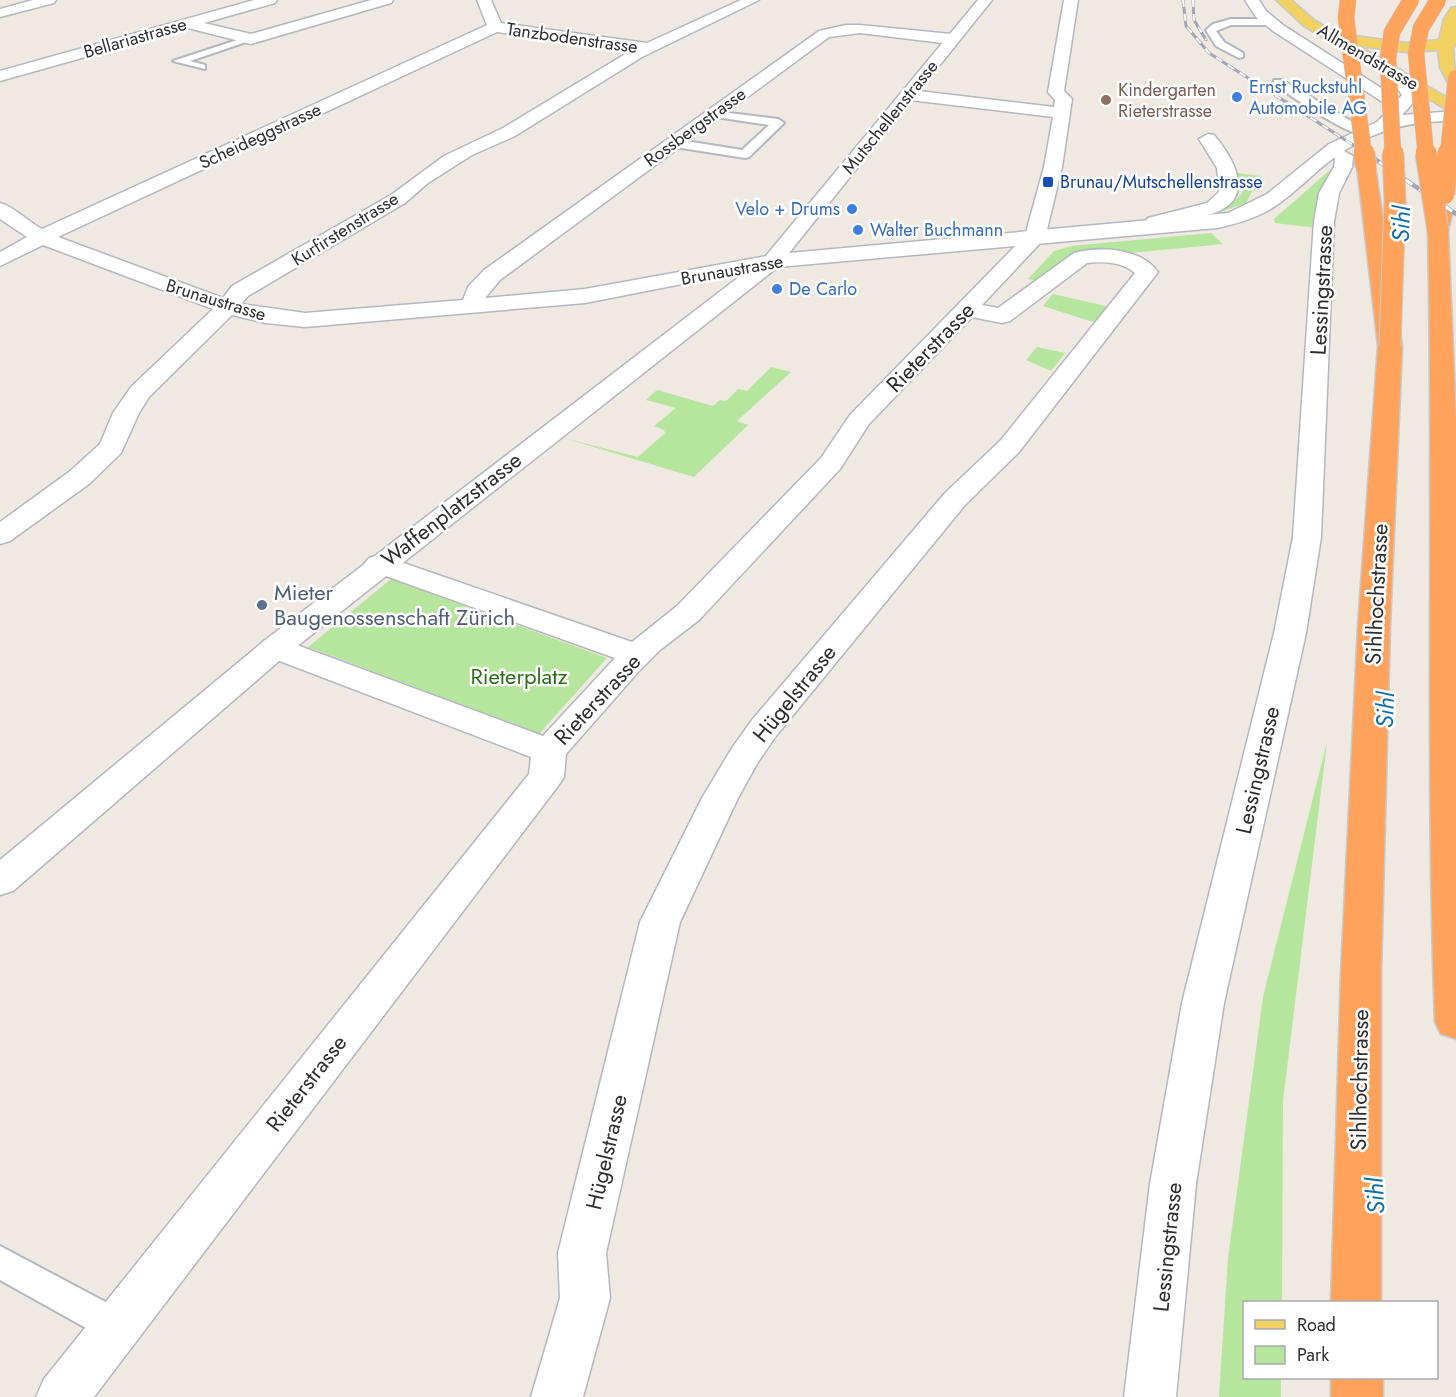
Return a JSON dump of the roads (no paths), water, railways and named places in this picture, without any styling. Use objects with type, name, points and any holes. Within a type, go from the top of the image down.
[{"type":"highway","points":[[1348,0],[1346,18],[1354,93],[1390,346]]},
{"type":"highway","name":"Sihlhochstrasse","points":[[1356,1301],[1361,973],[1374,626],[1390,346],[1395,200],[1388,58],[1392,32],[1411,0]]},
{"type":"highway","points":[[1438,0],[1421,28],[1416,60],[1428,176],[1438,231],[1444,348],[1449,841],[1456,1022]]},
{"type":"highway","points":[[1438,231],[1456,78]]},
{"type":"highway","points":[[1357,1379],[1357,1397]]},
{"type":"main road","name":"Allmendstrasse","points":[[1285,1],[1310,23],[1456,110]]},
{"type":"main road","name":"Allmendstrasse","points":[[1456,10],[1450,20],[1449,75],[1456,84]]},
{"type":"main road","points":[[1335,38],[1399,47],[1451,42]]},
{"type":"street","points":[[0,13],[49,0]]},
{"type":"street","name":"Bellariastrasse","points":[[0,76],[270,0]]},
{"type":"street","points":[[187,23],[251,39],[386,0]]},
{"type":"street","points":[[484,0],[495,27]]},
{"type":"street","name":"Kurfirstenstrasse","points":[[0,535],[79,478],[112,447],[126,413],[140,392],[214,322],[240,291],[398,199],[411,186],[490,139],[509,132],[648,48],[752,0]]},
{"type":"street","name":"Mutschellenstrasse","points":[[772,261],[910,95],[951,39],[985,0]]},
{"type":"street","name":"Rieterstrasse","points":[[62,1397],[546,777],[549,751],[638,655],[688,613],[831,463],[860,420],[1035,238],[1053,167],[1062,113],[1064,99],[1056,92],[1071,0]]},
{"type":"street","name":"Allmendstrasse","points":[[1252,0],[1261,14],[1271,22],[1401,106]]},
{"type":"street","name":"Tanzbodenstrasse","points":[[495,27],[648,48]]},
{"type":"street","name":"Scheideggstrasse","points":[[0,260],[43,237],[495,27]]},
{"type":"street","name":"Rossbergstrasse","points":[[472,305],[476,292],[492,275],[824,34],[846,29],[860,29],[951,39]]},
{"type":"street","points":[[1385,122],[1411,96],[1395,73]]},
{"type":"street","points":[[910,95],[1062,113]]},
{"type":"street","name":"Brunaustrasse","points":[[0,209],[22,227],[43,237],[227,307],[250,314],[306,320],[585,296],[772,261],[1217,222],[1250,214],[1267,204],[1333,150],[1385,122],[1433,114],[1456,116]]},
{"type":"street","points":[[1156,228],[1155,222],[1163,217],[1201,210],[1226,200],[1230,191],[1224,158],[1208,139]]},
{"type":"street","name":"Lessingstrasse","points":[[1150,1397],[1173,1184],[1203,1003],[1290,633],[1307,537],[1324,221],[1329,193],[1343,167],[1344,156],[1333,150]]},
{"type":"street","name":"Hügelstrasse","points":[[557,1397],[585,1298],[582,1253],[660,922],[720,798],[744,756],[764,728],[955,500],[1010,446],[1147,272],[1135,261],[1099,255],[1081,257],[1002,316],[967,309]]},
{"type":"street","name":"Waffenplatzstrasse","points":[[0,881],[275,648],[379,564],[772,261]]},
{"type":"street","points":[[379,564],[638,655]]},
{"type":"street","points":[[275,648],[549,751]]},
{"type":"lane","points":[[1239,56],[1220,44],[1210,30],[1215,25],[1229,23],[1271,22]]},
{"type":"lane","points":[[201,67],[178,61],[241,42]]},
{"type":"lane","points":[[1278,82],[1336,120],[1365,133]]},
{"type":"lane","points":[[673,143],[745,154],[778,123],[713,114]]},
{"type":"lane","points":[[0,1262],[116,1326]]},
{"type":"railway","points":[[1183,0],[1186,26],[1209,53],[1368,154]]},
{"type":"railway","points":[[1193,0],[1194,20],[1206,40]]},
{"type":"railway","points":[[1368,154],[1456,214]]},
{"type":"place","name":"Ernst Ruckstuhl Automobile AG","points":[[1237,97]]},
{"type":"place","name":"Kindergarten Rieterstrasse","points":[[1106,100]]},
{"type":"place","name":"Brunau/Mutschellenstrasse","points":[[1048,182]]},
{"type":"place","name":"Velo + Drums","points":[[852,209]]},
{"type":"place","name":"Walter Buchmann","points":[[858,230]]},
{"type":"place","name":"De Carlo","points":[[777,289]]},
{"type":"place","name":"Mieter Baugenossenschaft Zürich","points":[[262,605]]},
{"type":"water label","name":"Sihl","points":[[1401,224]]},
{"type":"water label","name":"Sihl","points":[[1385,710]]},
{"type":"water label","name":"Sihl","points":[[1375,1196]]},
{"type":"park label","name":"Rieterplatz","points":[[519,676]]}]
